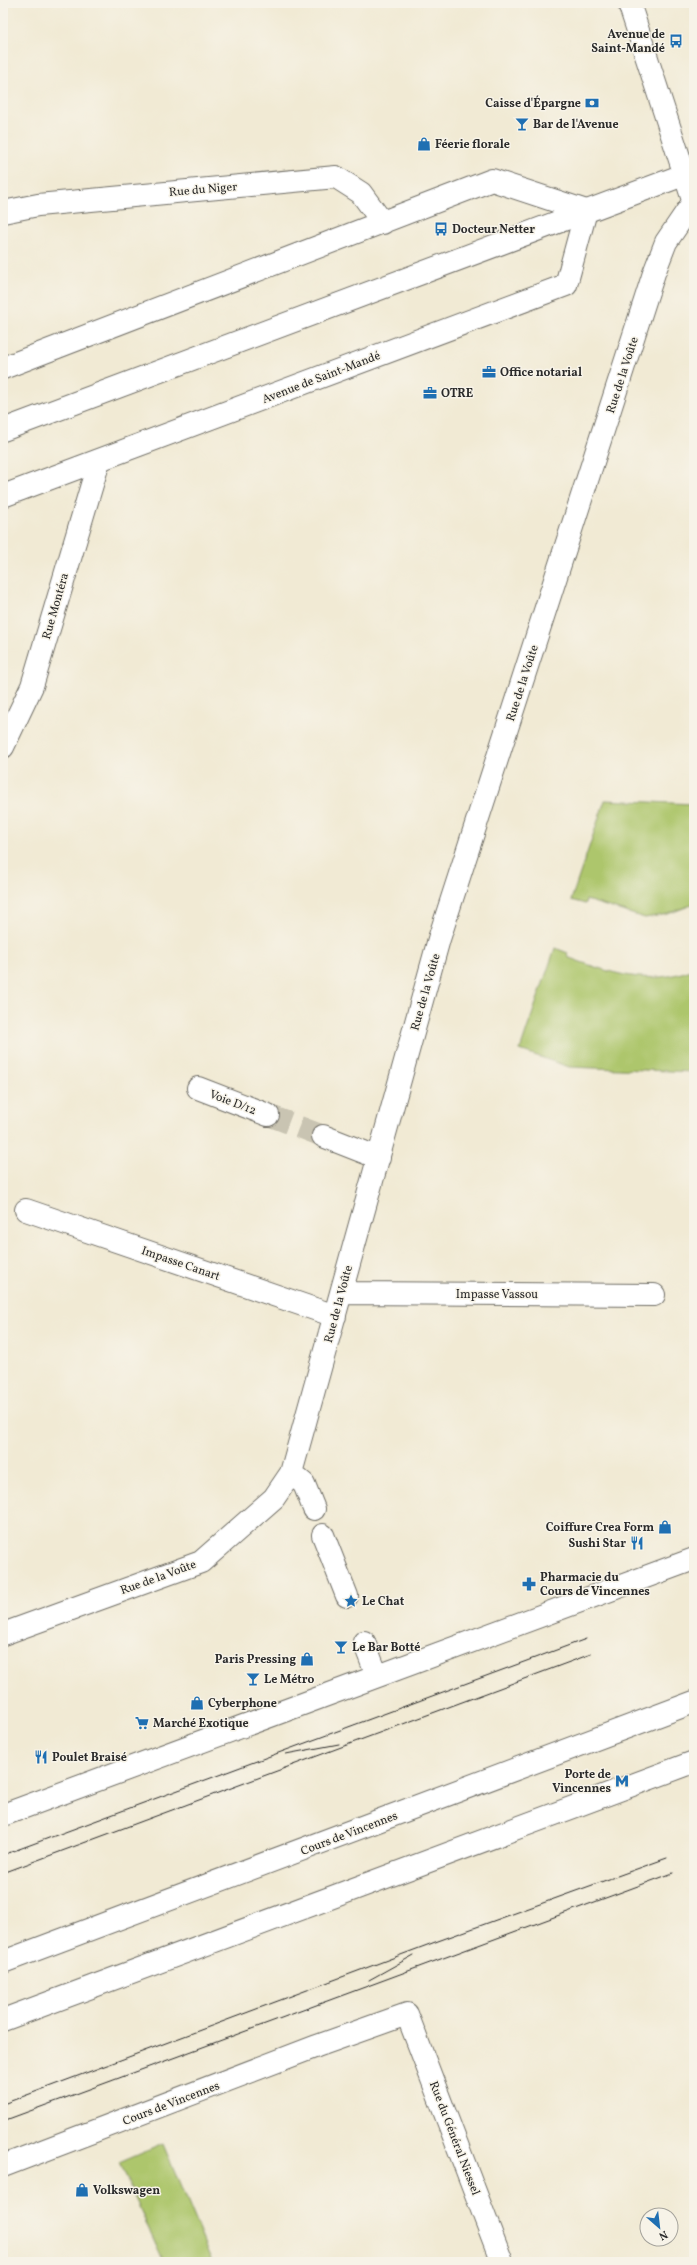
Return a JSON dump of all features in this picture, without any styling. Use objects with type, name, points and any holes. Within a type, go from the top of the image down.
[{"type":"street","points":[[629,3],[689,173],[694,202]]},
{"type":"street","points":[[3,430],[689,173]]},
{"type":"street","name":"Rue du Niger","points":[[3,212],[38,205],[336,177],[361,193],[383,223]]},
{"type":"street","points":[[3,368],[492,180],[586,211]]},
{"type":"street","name":"Rue de la Voûte","points":[[3,1634],[201,1562],[274,1498],[291,1473],[439,939],[654,273],[666,242],[694,202]]},
{"type":"street","name":"Avenue de Saint-Mandé","points":[[3,496],[566,285],[586,211]]},
{"type":"street","name":"Rue Montéra","points":[[3,747],[32,686],[98,461]]},
{"type":"street","name":"Voie D/12","points":[[198,1088],[268,1115]]},
{"type":"street","points":[[323,1136],[378,1158]]},
{"type":"street","name":"Impasse Canart","points":[[26,1210],[335,1316]]},
{"type":"street","name":"Impasse Vassou","points":[[341,1293],[654,1295]]},
{"type":"street","points":[[291,1473],[304,1484],[314,1509]]},
{"type":"street","points":[[324,1535],[347,1596]]},
{"type":"street","points":[[3,1816],[694,1559]]},
{"type":"street","points":[[364,1642],[377,1676]]},
{"type":"street","name":"Cours de Vincennes","points":[[3,1962],[694,1702]]},
{"type":"street","points":[[3,2020],[694,1762]]},
{"type":"street","name":"Cours de Vincennes","points":[[3,2166],[317,2046],[407,2014]]},
{"type":"street","name":"Rue du Général Niessel","points":[[407,2014],[502,2262]]},
{"type":"green space","points":[[605,800],[694,804],[694,904],[668,914],[645,918],[586,900],[585,904],[571,900]]},
{"type":"green space","points":[[555,948],[568,953],[567,957],[614,973],[629,976],[661,977],[694,969],[694,1072],[569,1067],[520,1050]]},
{"type":"green space","points":[[163,2144],[212,2262],[164,2262],[119,2163]]},
{"type":"tunnel","points":[[268,1115],[323,1136]]},
{"type":"tram line","points":[[3,1855],[586,1639]]},
{"type":"tram line","points":[[3,1873],[591,1654]]},
{"type":"tram line","points":[[286,1754],[339,1744]]},
{"type":"tram line","points":[[3,2104],[438,1941],[667,1858]]},
{"type":"tram line","points":[[3,2121],[673,1873]]},
{"type":"tram line","points":[[369,1980],[414,1955]]},
{"type":"place","name":"Avenue de Saint-Mandé","points":[[676,41]]},
{"type":"place","name":"Caisse d'Épargne","points":[[592,103]]},
{"type":"place","name":"Bar de l'Avenue","points":[[522,124]]},
{"type":"place","name":"Féerie florale","points":[[424,144]]},
{"type":"place","name":"Docteur Netter","points":[[441,229]]},
{"type":"place","name":"Office notarial","points":[[489,372]]},
{"type":"place","name":"OTRE","points":[[430,393]]},
{"type":"place","name":"Coiffure Crea Form","points":[[665,1527]]},
{"type":"place","name":"Sushi Star","points":[[637,1543]]},
{"type":"place","name":"Pharmacie du Cours de Vincennes","points":[[529,1584]]},
{"type":"place","name":"Le Chat","points":[[351,1601]]},
{"type":"place","name":"Le Bar Botté","points":[[341,1647]]},
{"type":"place","name":"Paris Pressing","points":[[307,1659]]},
{"type":"place","name":"Le Métro","points":[[253,1679]]},
{"type":"place","name":"Cyberphone","points":[[197,1703]]},
{"type":"place","name":"Marché Exotique","points":[[142,1723]]},
{"type":"place","name":"Poulet Braisé","points":[[41,1757]]},
{"type":"place","name":"Porte de Vincennes","points":[[622,1781]]},
{"type":"place","name":"Volkswagen","points":[[82,2190]]}]
